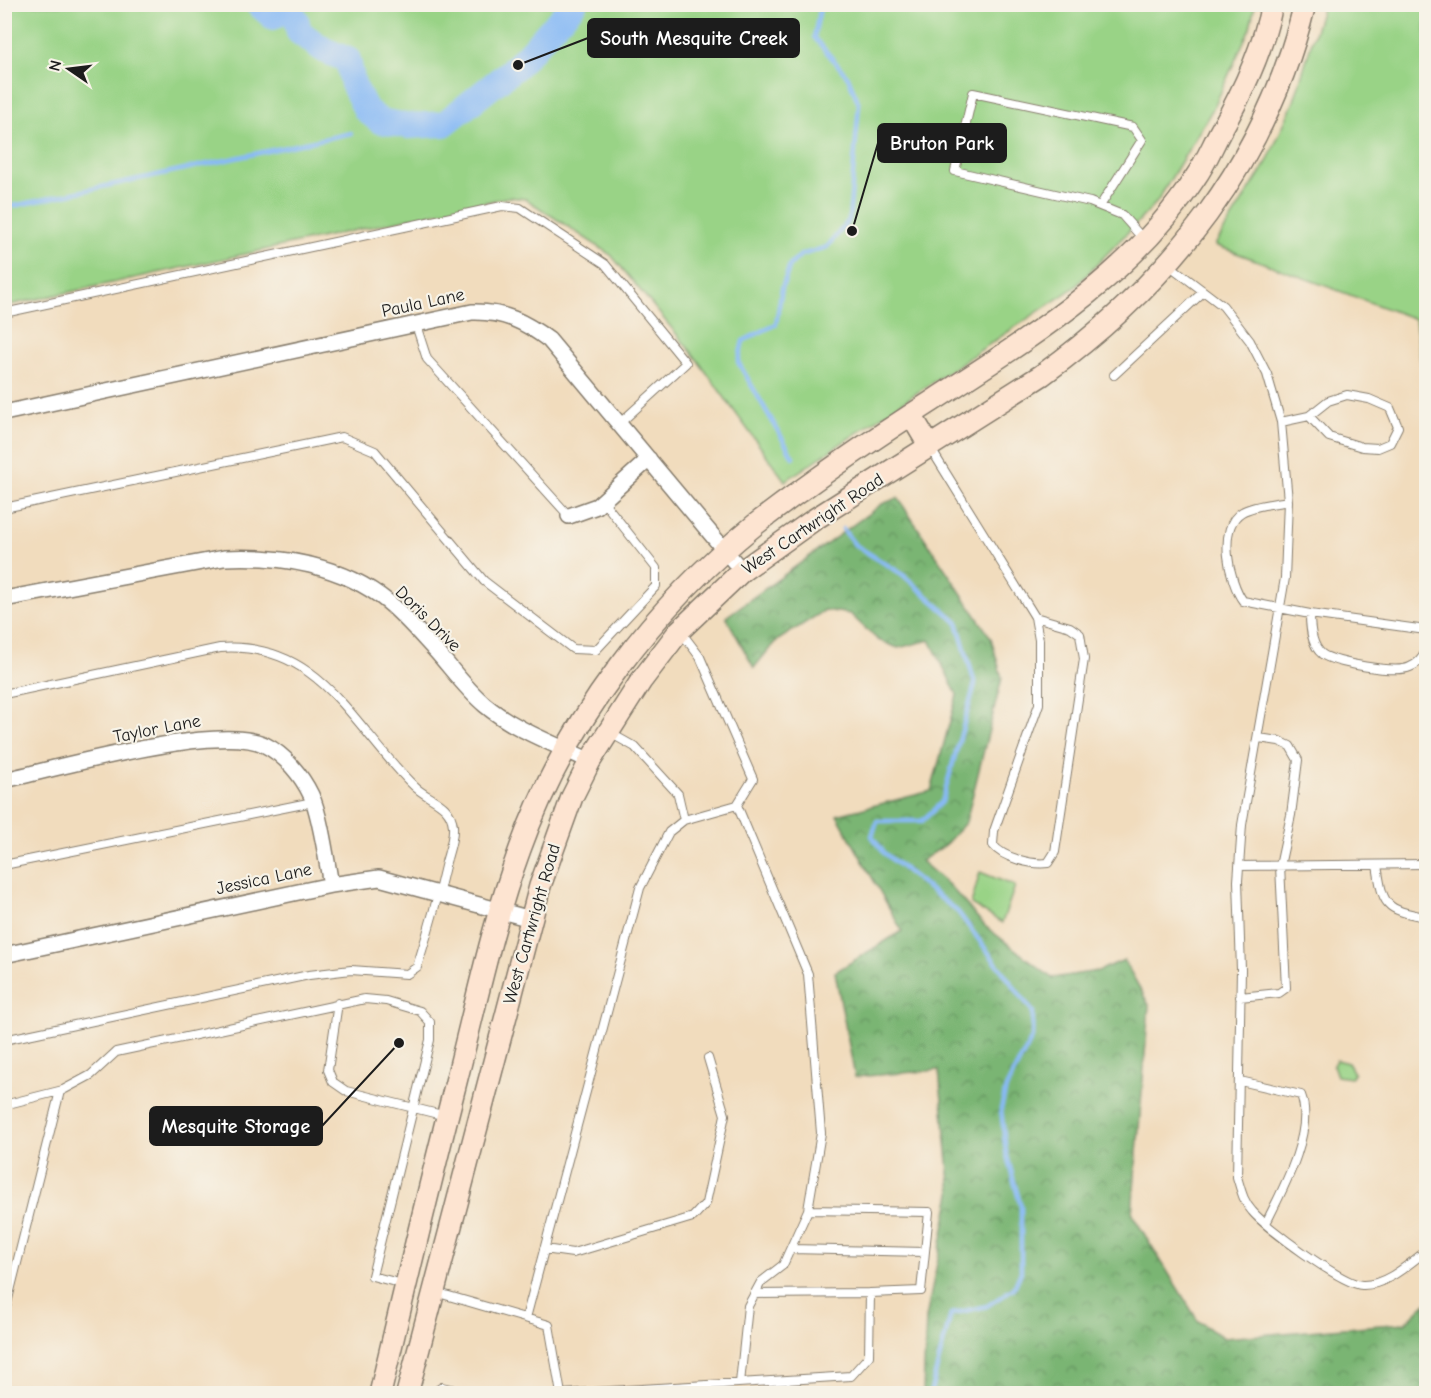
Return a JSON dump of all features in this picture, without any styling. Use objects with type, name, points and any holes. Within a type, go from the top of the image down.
[{"type":"main road","name":"West Cartwright Road","points":[[381,1393],[405,1284],[500,910],[520,848],[566,749],[617,669],[653,624],[724,551],[798,493],[911,415],[1052,324],[1144,240],[1195,179],[1229,117],[1251,71],[1272,4]]},
{"type":"main road","name":"West Cartwright Road","points":[[407,1394],[531,919],[572,796],[590,761],[641,681],[680,630],[742,571],[815,519],[930,447],[1077,349],[1136,297],[1219,201],[1255,140],[1271,108],[1305,4]]},
{"type":"main road","points":[[1144,240],[1167,263]]},
{"type":"main road","points":[[911,415],[930,447]]},
{"type":"main road","points":[[405,1284],[433,1291]]},
{"type":"street","name":"Paula Lane","points":[[4,413],[472,312],[490,312],[516,318],[549,340],[742,571]]},
{"type":"street","points":[[568,516],[589,511],[649,459]]},
{"type":"street","name":"Doris Drive","points":[[4,599],[224,558],[252,556],[327,569],[358,583],[387,602],[485,705],[502,718],[590,761]]},
{"type":"street","name":"Taylor Lane","points":[[4,780],[197,739],[241,737],[266,745],[291,765],[313,802],[331,885]]},
{"type":"street","name":"Jessica Lane","points":[[4,955],[331,885],[379,878],[531,919]]},
{"type":"lane","points":[[1100,206],[1142,140],[1133,127],[973,93],[955,171],[1100,206],[1122,215],[1144,240]]},
{"type":"lane","points":[[4,313],[502,206],[520,208],[605,264],[686,363],[620,424]]},
{"type":"lane","points":[[1167,263],[1202,293],[1223,306],[1250,340],[1267,374],[1281,423],[1288,501],[1285,578],[1259,738],[1242,825],[1239,866],[1240,1081],[1237,1178],[1243,1198],[1253,1213],[1305,1254],[1360,1285],[1372,1284],[1395,1274],[1426,1251]]},
{"type":"lane","points":[[1114,375],[1202,293]]},
{"type":"lane","points":[[416,324],[427,359],[568,516]]},
{"type":"lane","points":[[1281,423],[1309,416],[1328,401],[1347,394],[1390,408],[1398,427],[1390,443],[1378,448],[1362,447],[1329,437],[1309,416]]},
{"type":"lane","points":[[4,508],[342,436],[375,452],[484,580],[573,649],[597,650],[656,586],[656,568],[603,501]]},
{"type":"lane","points":[[930,447],[1035,617],[1039,640],[1039,704],[994,831],[993,845],[1008,856],[1041,864],[1048,863],[1055,852],[1084,659],[1080,634],[1070,627],[1035,617]]},
{"type":"lane","points":[[1288,501],[1244,511],[1233,519],[1228,533],[1234,588],[1243,602],[1426,630]]},
{"type":"lane","points":[[1310,614],[1313,641],[1322,654],[1354,664],[1390,669],[1409,668],[1422,659],[1426,650]]},
{"type":"lane","points":[[526,1318],[640,888],[669,832],[684,820],[737,805],[753,779],[700,657],[680,630]]},
{"type":"lane","points":[[4,694],[220,648],[236,647],[287,659],[308,669],[332,690],[415,787],[447,809],[453,826],[453,835],[439,894],[417,967],[407,974],[351,970],[309,975],[4,1040]]},
{"type":"lane","points":[[609,732],[635,747],[678,794],[684,820]]},
{"type":"lane","points":[[1240,997],[1279,993],[1286,988],[1280,866],[1291,814],[1298,760],[1290,746],[1279,741],[1259,738]]},
{"type":"lane","points":[[4,865],[313,802]]},
{"type":"lane","points":[[737,805],[808,974],[821,1133],[808,1210],[783,1265],[760,1282],[748,1306],[740,1383]]},
{"type":"lane","points":[[1239,866],[1426,864]]},
{"type":"lane","points":[[1377,865],[1382,896],[1388,905],[1426,917]]},
{"type":"lane","points":[[4,1105],[60,1091],[91,1075],[116,1052],[338,1003],[365,999],[413,1007],[426,1016],[431,1030],[430,1040],[372,1276],[405,1284]]},
{"type":"lane","points":[[338,1003],[328,1070],[333,1082],[346,1091],[448,1116]]},
{"type":"lane","points":[[544,1249],[573,1254],[693,1217],[706,1203],[725,1115],[708,1058]]},
{"type":"lane","points":[[1240,1081],[1301,1095],[1305,1104],[1302,1132],[1288,1179],[1266,1223]]},
{"type":"lane","points":[[4,1315],[60,1091]]},
{"type":"lane","points":[[754,1294],[921,1291],[929,1212],[808,1210]]},
{"type":"lane","points":[[791,1249],[925,1252]]},
{"type":"lane","points":[[433,1291],[549,1325],[561,1394],[851,1377],[869,1356],[870,1293]]},
{"type":"lane","points":[[432,1394],[442,1387],[472,1394]]},
{"type":"green space","points":[[4,5],[1255,5],[1250,28],[1214,107],[1157,202],[1075,287],[785,481],[693,354],[611,255],[526,199],[509,197],[5,306]]},
{"type":"green space","points":[[1323,5],[1426,5],[1426,399],[1415,319],[1215,245],[1267,162],[1294,101]]},
{"type":"green space","points":[[898,498],[991,638],[1002,678],[966,822],[944,846],[921,861],[949,885],[985,926],[1052,978],[1098,971],[1124,960],[1149,1005],[1132,1214],[1198,1321],[1224,1338],[1405,1323],[1426,1303],[1426,1393],[923,1393],[926,1318],[951,1193],[939,1070],[855,1077],[835,972],[902,931],[837,815],[931,791],[957,695],[930,640],[898,648],[878,640],[850,614],[825,610],[775,642],[754,668],[726,617],[882,504]]},
{"type":"green space","points":[[980,872],[1015,886],[1002,923],[971,904]]},
{"type":"green space","points":[[1336,1060],[1348,1063],[1354,1073],[1351,1078],[1337,1076],[1333,1065]]},
{"type":"waterway","points":[[258,4],[273,17],[285,8],[296,19],[299,32],[324,50],[348,60],[353,84],[366,110],[380,121],[408,126],[444,124],[518,65],[574,4]]},
{"type":"waterway","points":[[793,457],[738,362],[743,341],[776,324],[782,288],[790,265],[801,255],[827,247],[849,220],[859,104],[848,77],[814,37],[821,4]]},
{"type":"waterway","points":[[369,125],[380,121]]},
{"type":"waterway","points":[[4,208],[351,133]]},
{"type":"waterway","points":[[843,529],[855,545],[902,574],[957,622],[975,684],[942,802],[922,821],[877,821],[872,836],[884,853],[958,912],[1033,1012],[1032,1038],[1006,1088],[1001,1109],[1006,1152],[1021,1207],[1021,1272],[1014,1288],[987,1306],[951,1314],[930,1394]]},
{"type":"place","name":"South Mesquite Creek","points":[[518,65]]},
{"type":"place","name":"Bruton Park","points":[[852,231]]},
{"type":"place","name":"Mesquite Storage","points":[[399,1043]]}]
